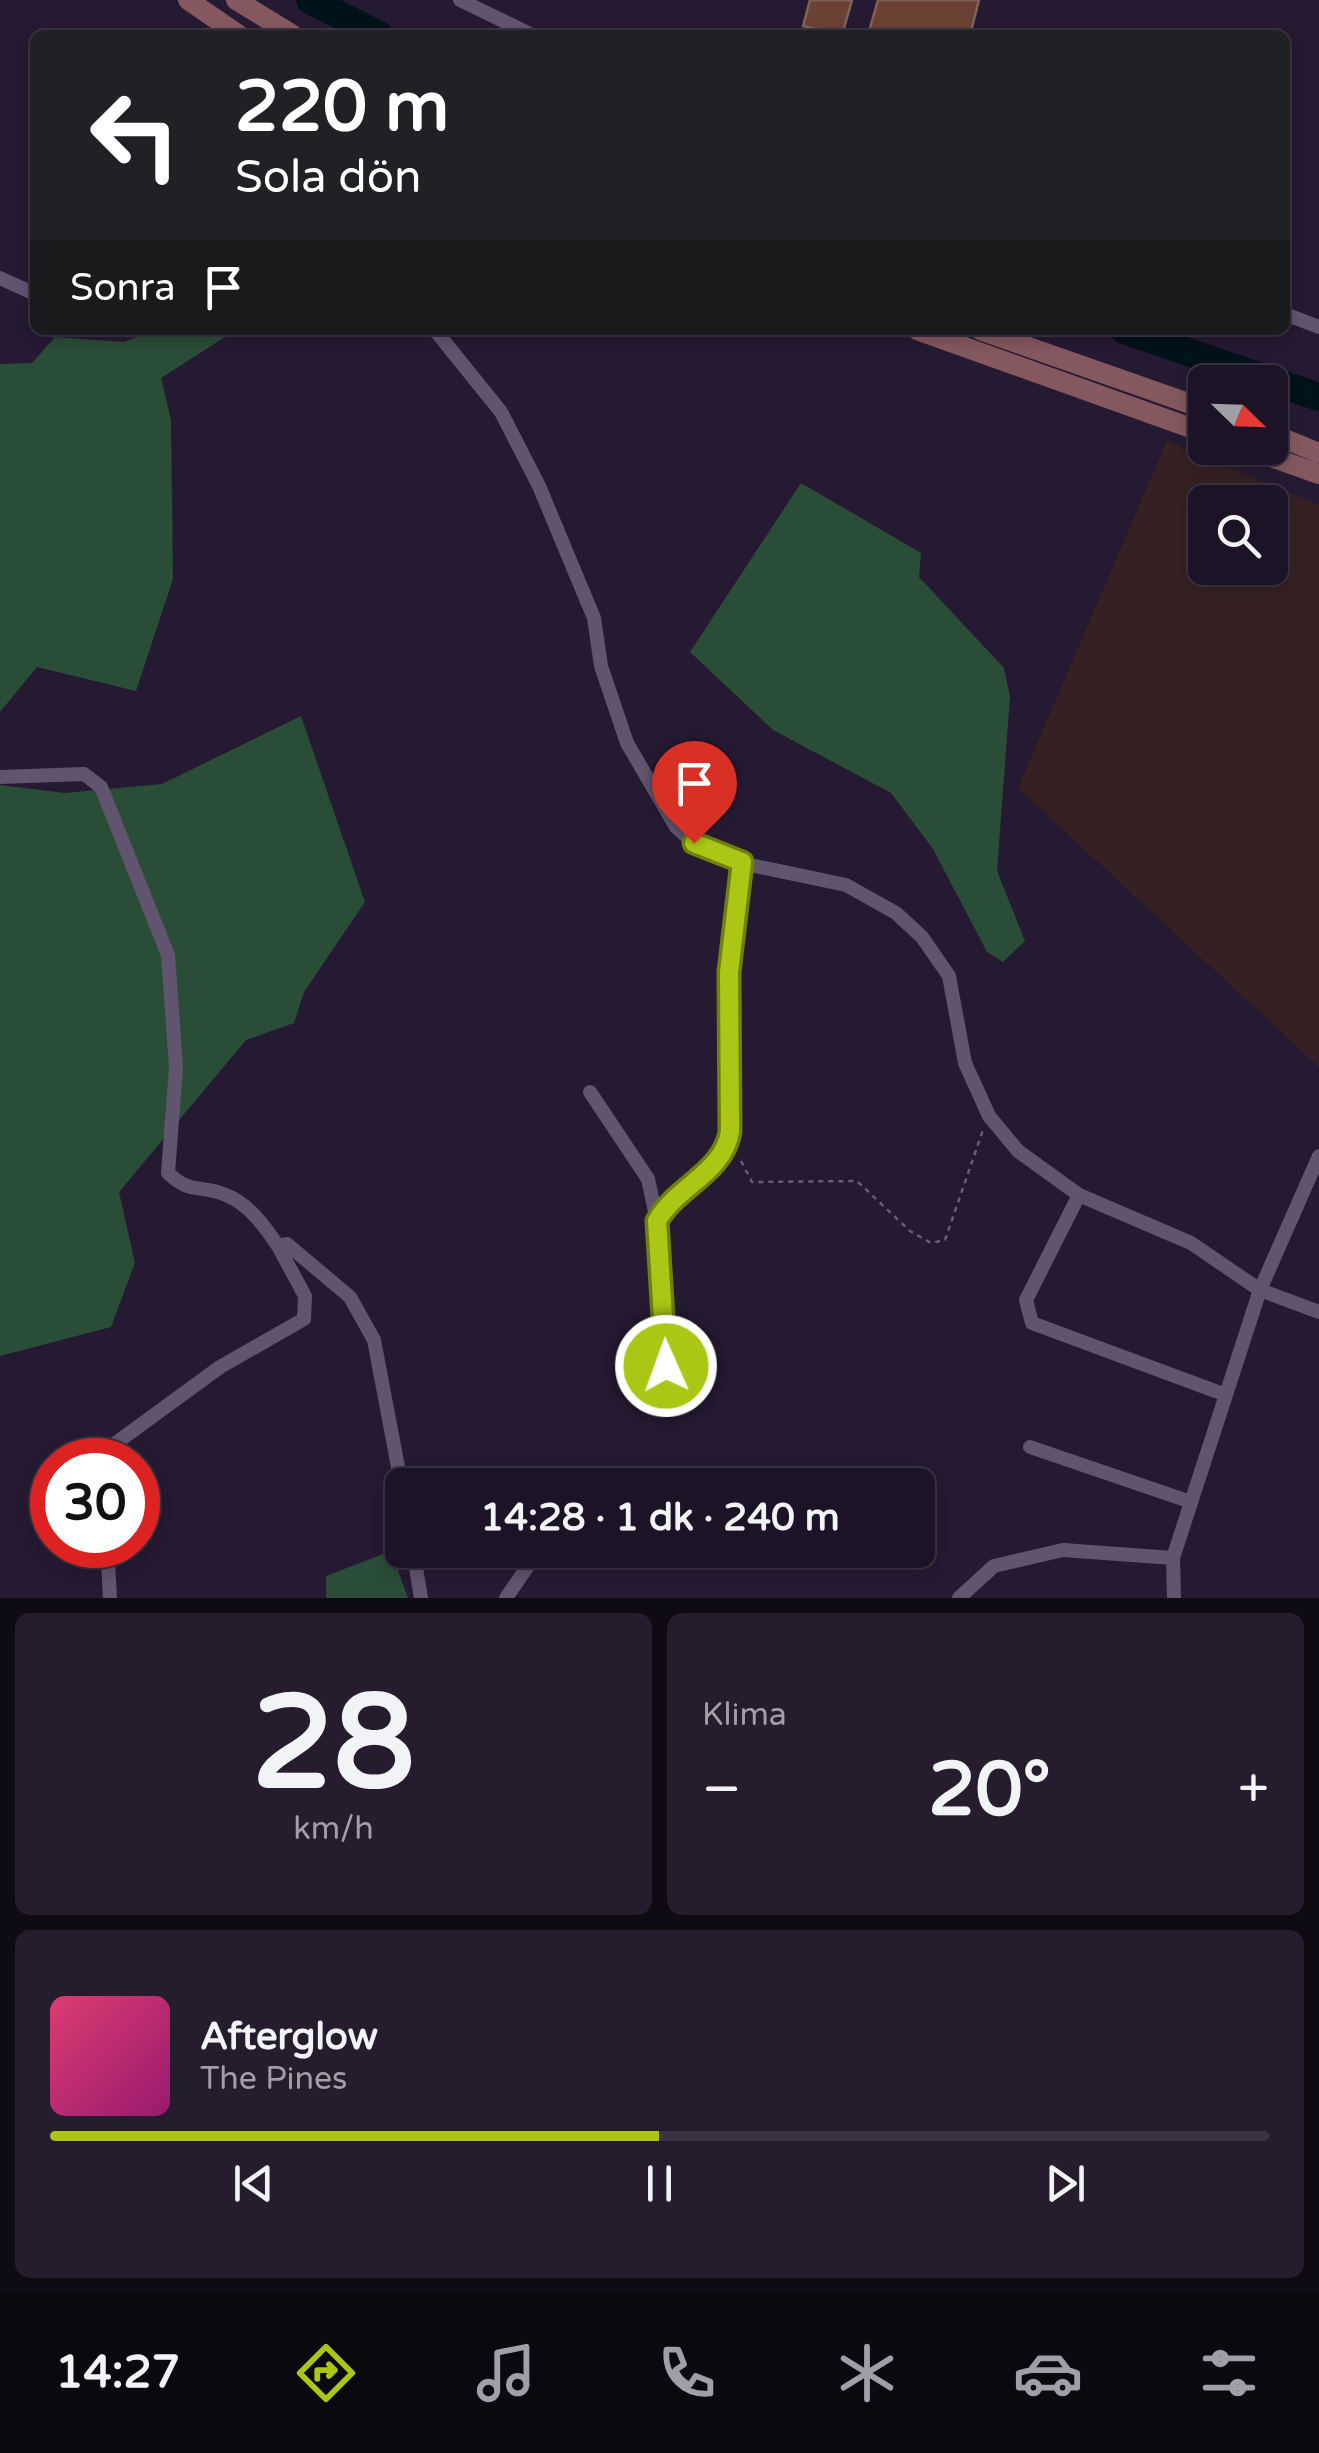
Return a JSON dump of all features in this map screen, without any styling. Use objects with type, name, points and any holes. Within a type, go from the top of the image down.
[{"type":"main road","points":[[188,0],[232,30]]},
{"type":"main road","points":[[236,0],[284,30]]},
{"type":"main road","points":[[931,335],[1188,427]]},
{"type":"main road","points":[[994,335],[1188,403]]},
{"type":"main road","points":[[1288,440],[1319,453]]},
{"type":"main road","points":[[1288,463],[1319,474]]},
{"type":"street","points":[[460,0],[522,30]]},
{"type":"street","points":[[0,278],[30,292]]},
{"type":"street","points":[[1290,316],[1319,326]]},
{"type":"street","points":[[439,335],[500,412],[539,486],[594,618],[601,666],[628,743],[676,827],[694,843],[742,862],[846,885],[896,913],[922,937],[949,976],[966,1063],[994,1121],[1018,1151],[1079,1196],[1190,1244],[1260,1290],[1319,1312]]},
{"type":"street","points":[[0,778],[84,774],[101,787],[168,955],[176,1067],[168,1173],[184,1188],[227,1195],[260,1220],[306,1296],[304,1319],[220,1367],[119,1438]]},
{"type":"street","points":[[657,1221],[665,1208],[726,1153],[729,972],[742,862]]},
{"type":"street","points":[[590,1092],[648,1179],[657,1221],[666,1366]]},
{"type":"street","points":[[1174,1598],[1173,1558],[1260,1290],[1319,1156]]},
{"type":"street","points":[[1079,1196],[1026,1300],[1032,1323],[1226,1395]]},
{"type":"street","points":[[278,1246],[287,1244],[350,1297],[374,1340],[398,1468]]},
{"type":"street","points":[[1030,1446],[1191,1502]]},
{"type":"street","points":[[959,1598],[994,1566],[1063,1550],[1173,1558]]},
{"type":"street","points":[[108,1568],[110,1598]]},
{"type":"street","points":[[416,1568],[421,1598]]},
{"type":"street","points":[[506,1598],[527,1568]]},
{"type":"path","points":[[728,1144],[752,1182],[857,1181],[910,1231],[931,1243],[945,1240],[984,1128],[994,1121]]},
{"type":"shaded area","points":[[1167,441],[1188,450],[1188,465],[1224,465],[1272,485],[1188,485],[1188,585],[1288,585],[1288,492],[1319,505],[1319,1067],[1018,788]]},
{"type":"green space","points":[[142,335],[228,335],[161,378],[171,420],[173,579],[136,691],[37,667],[0,712],[0,364],[32,363],[55,337],[124,342]]},
{"type":"green space","points":[[801,483],[921,553],[919,577],[1004,668],[1010,697],[997,871],[1025,941],[1003,962],[987,952],[933,849],[891,793],[773,730],[690,652]]},
{"type":"green space","points":[[301,716],[365,902],[304,992],[294,1023],[246,1040],[119,1192],[135,1263],[111,1327],[0,1356],[0,785],[65,793],[162,784]]},
{"type":"green space","points":[[385,1553],[385,1568],[397,1568],[408,1598],[326,1598],[326,1576]]},
{"type":"building","points":[[810,0],[852,0],[843,30],[803,26]]},
{"type":"building","points":[[878,0],[979,0],[971,30],[869,30]]},
{"type":"waterway","points":[[310,0],[369,30]]},
{"type":"waterway","points":[[1139,335],[1319,397]]},
{"type":"route","points":[[666,1366],[657,1221],[665,1208],[726,1153],[730,1132],[729,972],[742,862],[694,843]]}]
